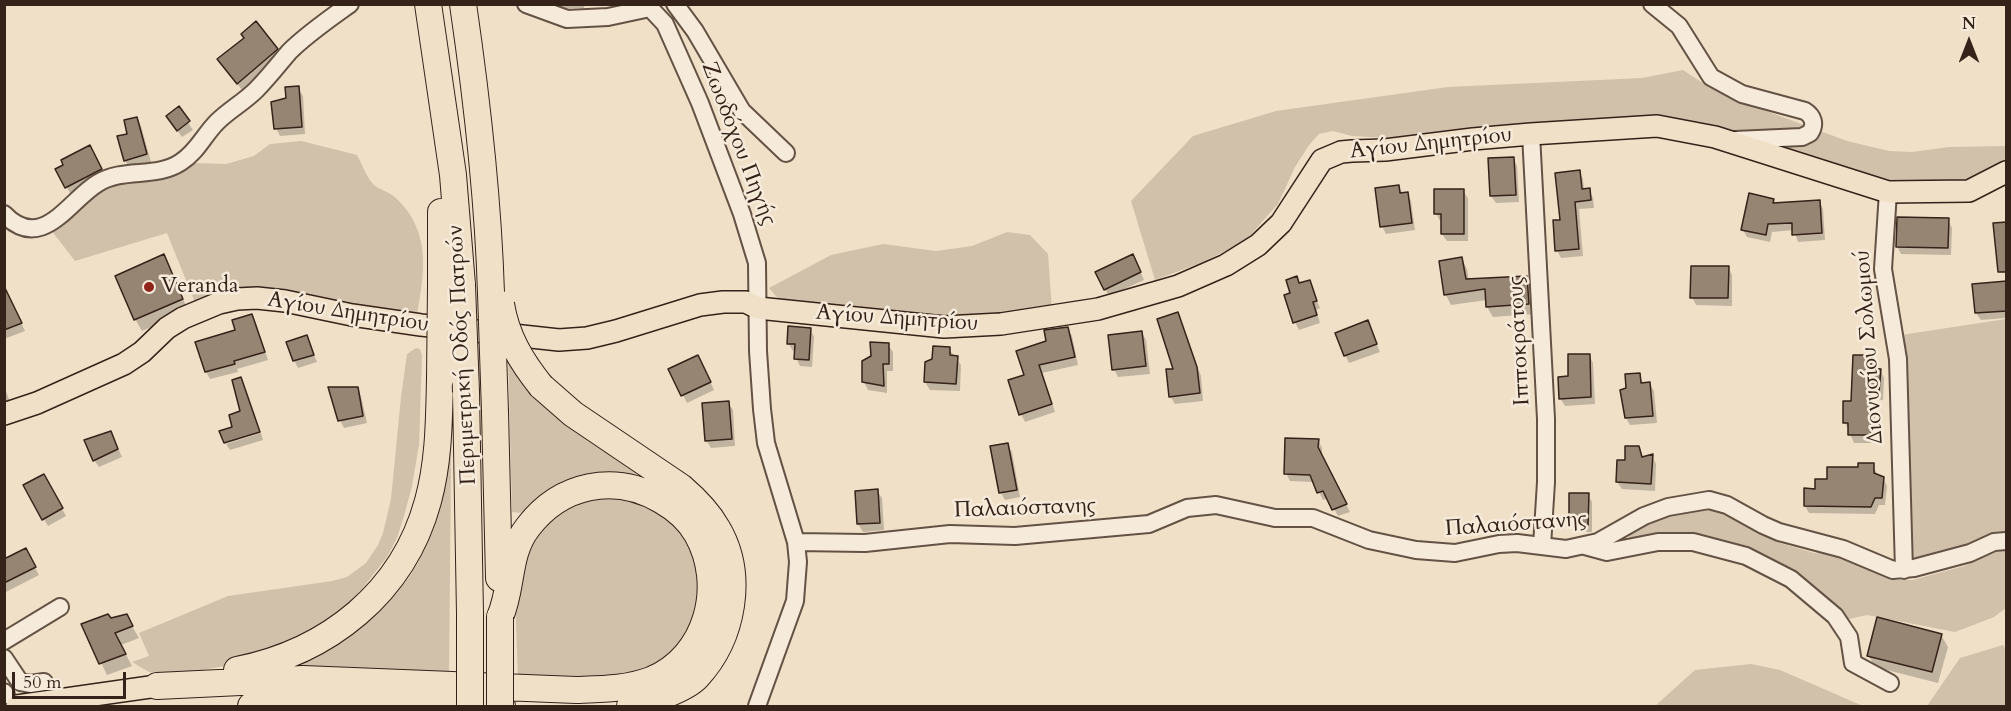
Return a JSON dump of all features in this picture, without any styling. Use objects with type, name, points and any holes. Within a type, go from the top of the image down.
[{"type":"highway","name":"Περιμετρική Οδός Πατρών","points":[[428,4],[453,176],[452,285],[466,392],[469,463],[470,706]]},
{"type":"highway","name":"Περιμετρική Οδός Πατρών","points":[[463,4],[477,100],[495,295],[501,706]]},
{"type":"highway","points":[[157,686],[252,667],[289,656],[319,641],[373,599],[402,561],[417,531],[428,501],[438,445],[440,379],[452,285]]},
{"type":"highway","points":[[495,295],[513,345],[541,386],[573,414],[681,487],[696,500],[719,530],[729,557],[733,598],[720,643],[696,679],[657,700],[630,706]]},
{"type":"highway","points":[[157,686],[303,678],[576,690],[635,686],[672,669],[695,643],[704,627],[709,610],[711,591],[708,561],[696,533],[668,504],[634,488],[613,485],[592,486],[561,498],[546,508],[526,529],[514,552],[507,599],[500,617]]},
{"type":"highway","points":[[251,706],[300,702],[501,706]]},
{"type":"main road","name":"Αγίου Δημητρίου","points":[[4,414],[37,403],[110,372],[134,358],[167,328],[183,318],[219,303],[237,299],[257,298],[285,301],[421,326],[559,340],[587,338],[616,331],[700,305],[746,302],[758,308],[944,327],[1001,324],[1098,309],[1178,286],[1226,264],[1258,244],[1281,223],[1317,166],[1328,156],[1352,151],[1385,150],[1531,134],[1657,126],[1715,137],[1888,192],[1969,191],[2007,172]]},
{"type":"main road","points":[[9,698],[157,686]]},
{"type":"street","points":[[4,214],[19,226],[27,228],[50,224],[104,180],[132,172],[163,170],[178,164],[193,153],[221,119],[259,87],[295,47],[350,4]]},
{"type":"street","points":[[526,4],[567,19],[608,17],[650,6]]},
{"type":"street","points":[[675,4],[695,31],[742,111],[786,153]]},
{"type":"street","points":[[1652,4],[1679,26],[1711,77],[1742,94],[1805,111],[1814,121],[1810,133],[1802,137],[1725,140]]},
{"type":"street","name":"Ζωοδόχου Πηγής","points":[[650,6],[665,24],[724,164],[757,263],[760,386],[766,443],[796,542],[798,562],[795,601],[757,706]]},
{"type":"street","name":"Ιπποκράτους","points":[[1531,134],[1546,418],[1546,482],[1542,546]]},
{"type":"street","name":"Διονυσίου Σολωμού","points":[[1888,192],[1883,269],[1898,359],[1904,570]]},
{"type":"street","name":"Παλαιόστανης","points":[[796,542],[865,543],[950,534],[1015,536],[1149,525],[1187,508],[1216,505],[1275,518],[1313,518],[1369,540],[1416,550],[1455,553],[1499,544],[1517,543],[1566,549],[1598,542],[1644,516],[1668,507],[1716,500],[1779,532],[1843,549],[1893,570],[1904,570],[1970,553],[1994,542],[2007,541]]},
{"type":"street","points":[[1585,546],[1607,552],[1658,542],[1694,542],[1746,556],[1791,579],[1835,616],[1849,637],[1853,663],[1890,683]]},
{"type":"street","points":[[4,641],[60,608]]},
{"type":"street","points":[[4,658],[20,682],[30,684],[44,682]]},
{"type":"shaded area","points":[[1683,70],[1709,87],[1847,141],[1889,151],[1912,152],[1949,147],[2005,146],[2006,161],[1961,183],[1919,186],[1871,179],[1812,160],[1745,132],[1678,121],[1405,139],[1352,136],[1333,131],[1319,134],[1309,145],[1295,167],[1278,204],[1245,241],[1203,262],[1155,280],[1131,201],[1193,136],[1276,111],[1448,87],[1642,78]]},
{"type":"shaded area","points":[[301,141],[357,155],[373,184],[394,196],[408,211],[421,240],[423,256],[416,320],[302,300],[196,305],[167,233],[75,261],[51,230],[99,186],[193,163],[226,164],[254,156],[270,144]]},
{"type":"shaded area","points":[[1007,232],[1030,235],[1048,254],[1052,310],[966,320],[782,303],[769,288],[831,255],[883,244],[936,251],[972,246]]},
{"type":"shaded area","points":[[2006,319],[2006,534],[1921,559],[1898,558],[1895,396],[1888,337]]},
{"type":"shaded area","points":[[416,348],[420,349],[422,356],[419,445],[412,486],[397,538],[387,557],[351,603],[297,643],[236,664],[174,675],[149,672],[132,662],[149,656],[139,633],[228,596],[332,581],[347,577],[366,563],[383,533],[391,499],[407,354]]},
{"type":"shaded area","points":[[508,353],[657,484],[538,499],[521,513],[512,512]]},
{"type":"shaded area","points":[[452,366],[449,675],[276,672],[327,649],[373,617],[410,575],[424,551],[434,519]]},
{"type":"shaded area","points":[[605,495],[654,506],[686,536],[701,578],[692,625],[672,656],[632,678],[518,679],[515,594],[524,544],[569,504]]},
{"type":"shaded area","points":[[1700,510],[1716,510],[1780,543],[1814,553],[1836,554],[1863,564],[1881,576],[1893,580],[1913,580],[1964,566],[2006,548],[2006,608],[1994,617],[1955,632],[1867,615],[1845,620],[1748,553],[1630,540],[1628,535],[1656,518]]},
{"type":"shaded area","points":[[2003,645],[2006,650],[2006,706],[1927,706],[1960,658]]},
{"type":"shaded area","points":[[1751,664],[1780,670],[1863,706],[1655,706],[1695,670]]},
{"type":"building","points":[[256,21],[278,49],[237,84],[217,59],[244,38],[241,34]]},
{"type":"building","points":[[299,86],[302,127],[274,129],[271,102],[286,98],[285,87]]},
{"type":"building","points":[[179,106],[190,121],[177,131],[166,116]]},
{"type":"building","points":[[137,117],[147,154],[124,161],[117,136],[127,134],[124,120]]},
{"type":"building","points":[[90,145],[102,169],[65,188],[55,169],[63,165],[61,160]]},
{"type":"building","points":[[1514,157],[1516,195],[1490,196],[1488,158]]},
{"type":"building","points":[[1580,170],[1582,189],[1590,188],[1591,200],[1575,202],[1579,249],[1555,251],[1553,220],[1560,220],[1555,173]]},
{"type":"building","points":[[1399,185],[1400,193],[1408,192],[1412,223],[1380,227],[1375,188]]},
{"type":"building","points":[[1434,189],[1464,189],[1464,234],[1441,234],[1441,214],[1434,214]]},
{"type":"building","points":[[1749,193],[1774,199],[1773,203],[1820,200],[1822,233],[1792,235],[1792,223],[1768,224],[1766,235],[1741,230]]},
{"type":"building","points":[[1897,217],[1949,218],[1948,248],[1896,247]]},
{"type":"building","points":[[2007,222],[2007,272],[1998,272],[1993,223]]},
{"type":"building","name":"Veranda","points":[[164,254],[183,299],[134,320],[115,276]]},
{"type":"building","points":[[1133,254],[1141,272],[1104,290],[1095,272]]},
{"type":"building","points":[[1462,257],[1466,279],[1527,276],[1529,304],[1486,307],[1485,289],[1444,295],[1439,261]]},
{"type":"building","points":[[1691,266],[1729,266],[1728,298],[1690,298]]},
{"type":"building","points":[[1297,276],[1299,283],[1310,280],[1317,301],[1313,302],[1317,315],[1293,323],[1284,295],[1290,293],[1286,280]]},
{"type":"building","points":[[2007,281],[2007,311],[1975,313],[1972,284]]},
{"type":"building","points":[[4,286],[22,323],[4,330]]},
{"type":"building","points":[[1178,312],[1197,367],[1200,393],[1169,397],[1166,369],[1173,369],[1157,319]]},
{"type":"building","points":[[252,314],[265,352],[234,361],[235,364],[205,372],[195,342],[235,330],[232,320]]},
{"type":"building","points":[[1368,320],[1377,344],[1344,356],[1335,333]]},
{"type":"building","points":[[788,326],[811,328],[809,360],[794,359],[795,344],[787,344]]},
{"type":"building","points":[[1068,327],[1075,357],[1039,365],[1052,404],[1019,415],[1008,380],[1024,375],[1016,351],[1046,341],[1044,330]]},
{"type":"building","points":[[1142,331],[1146,366],[1112,370],[1108,335]]},
{"type":"building","points":[[307,335],[314,355],[293,361],[286,342]]},
{"type":"building","points":[[870,342],[889,343],[889,364],[883,364],[884,386],[862,382],[862,361],[871,356]]},
{"type":"building","points":[[933,346],[950,347],[950,355],[958,356],[956,384],[924,382],[925,362],[932,359]]},
{"type":"building","points":[[1568,354],[1590,354],[1591,397],[1559,399],[1558,377],[1568,376]]},
{"type":"building","points":[[698,355],[711,382],[681,396],[668,369]]},
{"type":"building","points":[[1853,355],[1871,355],[1871,368],[1881,369],[1879,392],[1871,392],[1871,435],[1848,435],[1848,423],[1843,423],[1843,401],[1851,401]]},
{"type":"building","points":[[1640,373],[1641,383],[1650,382],[1653,416],[1625,418],[1620,390],[1626,388],[1625,374]]},
{"type":"building","points":[[241,377],[260,432],[224,443],[219,431],[232,427],[229,415],[240,411],[232,380]]},
{"type":"building","points":[[328,387],[358,387],[363,416],[338,421]]},
{"type":"building","points":[[729,401],[732,439],[705,441],[702,403]]},
{"type":"building","points":[[111,431],[118,449],[93,461],[84,440]]},
{"type":"building","points":[[1285,438],[1319,439],[1318,447],[1347,504],[1332,510],[1323,491],[1317,493],[1310,475],[1284,474]]},
{"type":"building","points":[[1008,443],[1017,490],[999,493],[990,446]]},
{"type":"building","points":[[1625,446],[1639,446],[1642,457],[1653,454],[1651,484],[1616,482],[1617,460],[1625,460]]},
{"type":"building","points":[[1858,463],[1874,463],[1874,473],[1884,477],[1882,498],[1875,498],[1871,507],[1804,506],[1804,488],[1815,489],[1815,479],[1827,479],[1827,467],[1858,467]]},
{"type":"building","points":[[44,474],[63,508],[42,520],[23,485]]},
{"type":"building","points":[[878,489],[880,523],[857,524],[855,491]]},
{"type":"building","points":[[1569,493],[1589,493],[1588,525],[1569,525]]},
{"type":"building","points":[[26,548],[36,567],[4,583],[4,559]]},
{"type":"building","points":[[108,614],[111,618],[127,614],[133,626],[115,633],[126,654],[99,664],[81,624]]},
{"type":"building","points":[[1877,617],[1942,634],[1932,672],[1867,656]]},
{"type":"place","name":"Veranda","points":[[149,287]]}]
